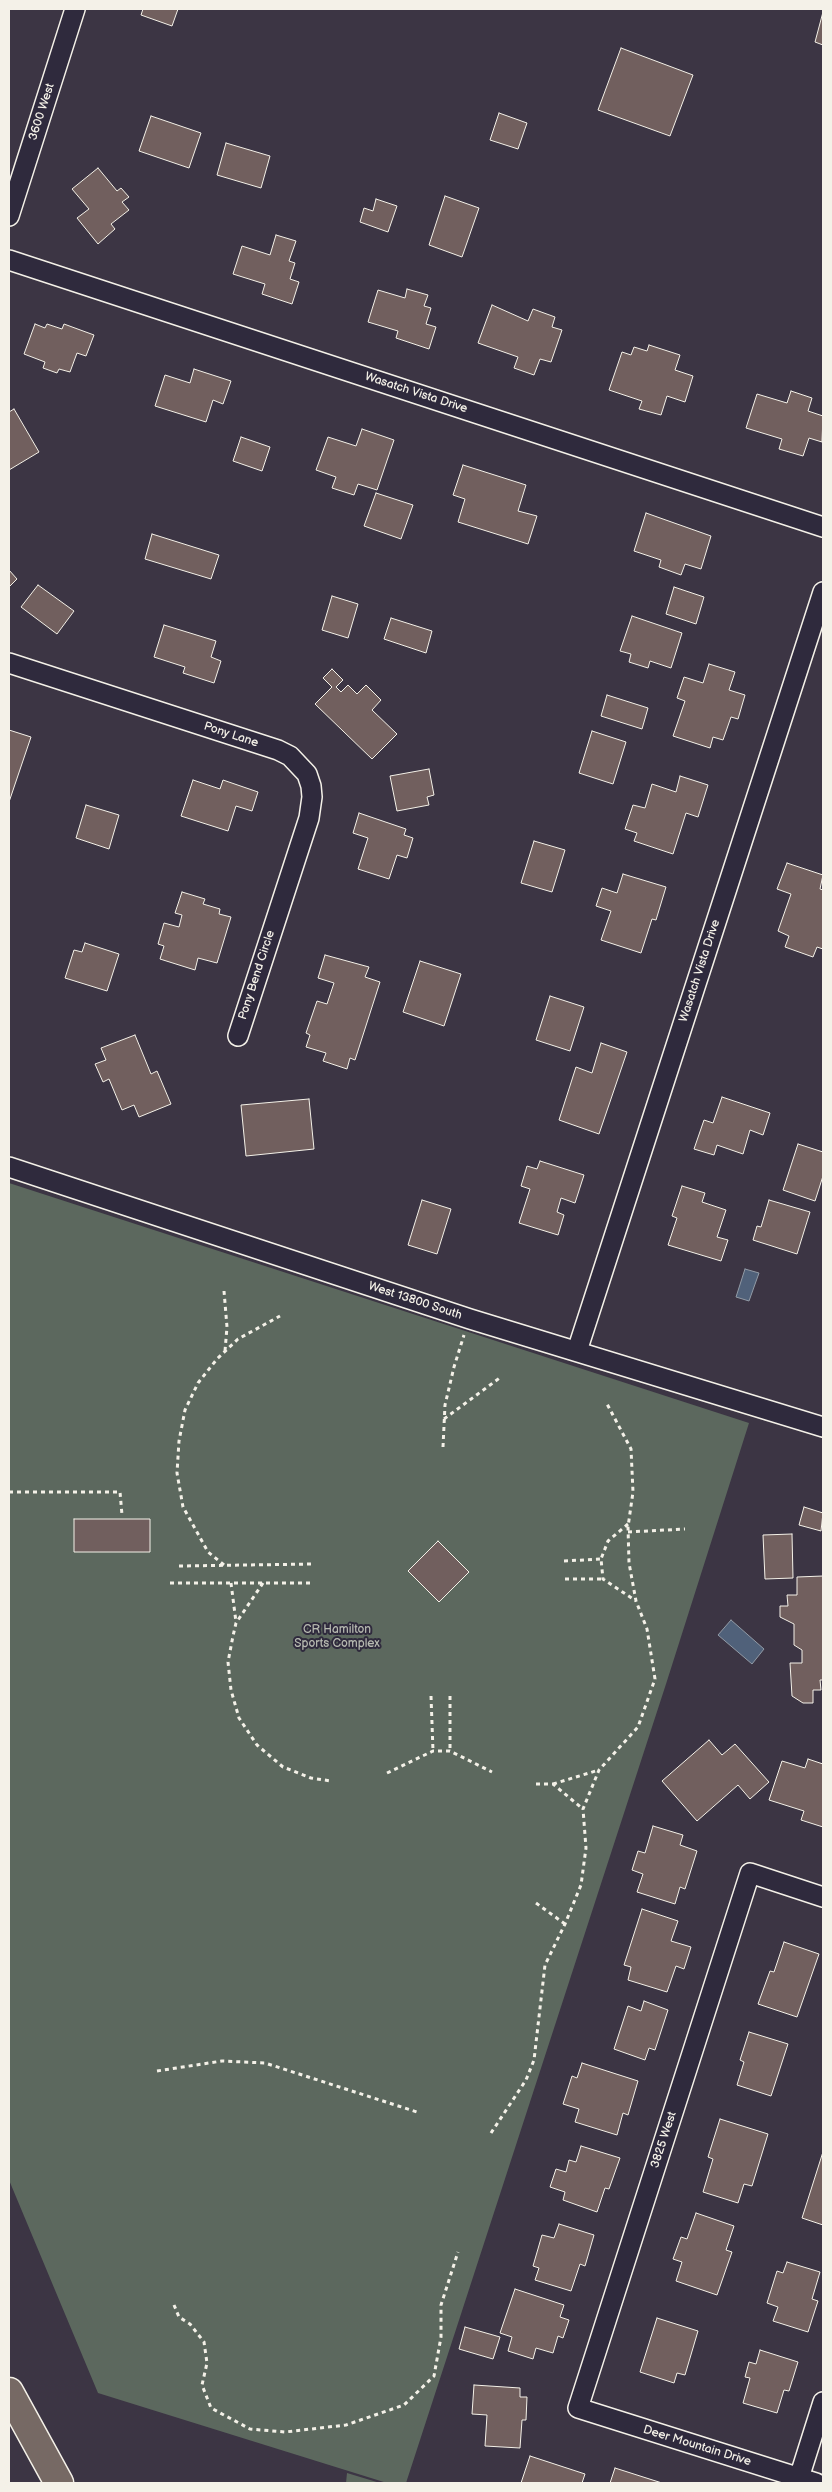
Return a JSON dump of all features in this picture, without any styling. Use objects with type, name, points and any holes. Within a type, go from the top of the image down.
[{"type":"highway","points":[[9,2392],[59,2483]]},
{"type":"highway","points":[[9,2399],[41,2483]]},
{"type":"street","name":"3600 West","points":[[9,216],[75,9]]},
{"type":"street","name":"Wasatch Vista Drive","points":[[9,260],[823,527]]},
{"type":"street","name":"Wasatch Vista Drive","points":[[577,1351],[823,592]]},
{"type":"street","name":"Pony Lane","points":[[9,663],[278,750],[299,764],[311,786],[311,808],[277,914]]},
{"type":"street","name":"Pony Bend Circle","points":[[238,1036],[277,914]]},
{"type":"street","name":"West 13800 South","points":[[9,1167],[451,1313],[823,1427]]},
{"type":"street","name":"3825 West","points":[[578,2408],[750,1873],[823,1897]]},
{"type":"street","points":[[808,2480],[823,2402]]},
{"type":"street","name":"Deer Mountain Drive","points":[[578,2408],[808,2480]]},
{"type":"path","points":[[224,1291],[227,1327],[225,1351]]},
{"type":"path","points":[[224,1565],[208,1552],[183,1507],[177,1473],[179,1441],[185,1410],[198,1383],[225,1351],[238,1339],[280,1316]]},
{"type":"path","points":[[443,1447],[445,1406],[454,1367],[466,1332]]},
{"type":"path","points":[[444,1419],[501,1377]]},
{"type":"path","points":[[491,2133],[526,2080],[534,2060],[545,1964],[565,1924],[581,1885],[586,1848],[583,1810],[599,1770],[638,1727],[655,1679],[647,1629],[636,1601],[629,1562],[628,1524],[633,1492],[631,1449],[606,1402]]},
{"type":"path","points":[[9,1492],[120,1492],[122,1515]]},
{"type":"path","points":[[602,1579],[601,1558],[608,1541],[628,1524]]},
{"type":"path","points":[[628,1532],[685,1529]]},
{"type":"path","points":[[564,1561],[601,1558]]},
{"type":"path","points":[[179,1566],[314,1564]]},
{"type":"path","points":[[565,1579],[602,1579],[636,1601]]},
{"type":"path","points":[[170,1583],[314,1583]]},
{"type":"path","points":[[231,1583],[236,1623],[228,1662],[231,1690],[240,1718],[257,1745],[283,1768],[311,1778],[331,1781]]},
{"type":"path","points":[[236,1623],[263,1583]]},
{"type":"path","points":[[431,1696],[433,1751]]},
{"type":"path","points":[[450,1696],[450,1751]]},
{"type":"path","points":[[387,1773],[433,1751],[450,1751],[492,1772]]},
{"type":"path","points":[[536,1784],[553,1784],[599,1770]]},
{"type":"path","points":[[553,1784],[583,1810]]},
{"type":"path","points":[[536,1903],[565,1924]]},
{"type":"path","points":[[157,2071],[222,2061],[265,2063],[417,2112]]},
{"type":"path","points":[[174,2305],[179,2317],[190,2324],[204,2342],[207,2363],[202,2385],[212,2408],[250,2429],[285,2432],[346,2425],[404,2405],[434,2376],[441,2337],[440,2305],[458,2252]]},
{"type":"green space","name":"CR Hamilton Sports Complex","points":[[9,1183],[749,1423],[406,2483],[387,2483],[98,2393],[9,2180]]},
{"type":"green space","points":[[347,2473],[380,2483],[346,2483]]},
{"type":"water","points":[[745,1269],[759,1273],[749,1301],[736,1297]]},
{"type":"water","points":[[731,1620],[764,1649],[752,1664],[718,1635]]},
{"type":"building","points":[[143,9],[178,9],[172,26],[141,15]]},
{"type":"building","points":[[823,12],[823,45],[815,42]]},
{"type":"building","points":[[621,48],[693,75],[670,136],[598,110]]},
{"type":"building","points":[[499,113],[527,123],[518,149],[490,140]]},
{"type":"building","points":[[151,116],[201,133],[189,168],[139,151]]},
{"type":"building","points":[[226,143],[270,156],[261,188],[217,175]]},
{"type":"building","points":[[98,168],[117,191],[121,188],[129,197],[122,202],[129,210],[111,224],[115,229],[98,244],[77,218],[89,209],[72,189]]},
{"type":"building","points":[[445,196],[479,208],[462,257],[429,245]]},
{"type":"building","points":[[376,199],[397,206],[388,232],[360,222],[364,208],[373,211]]},
{"type":"building","points":[[276,235],[296,241],[289,261],[295,263],[290,279],[299,282],[292,304],[262,294],[265,284],[233,274],[242,246],[270,255]]},
{"type":"building","points":[[407,289],[428,295],[424,306],[431,308],[426,324],[436,327],[429,349],[396,338],[398,331],[368,322],[378,290],[405,298]]},
{"type":"building","points":[[492,305],[528,321],[533,309],[555,317],[552,327],[562,330],[551,362],[540,359],[534,375],[514,368],[518,357],[478,343]]},
{"type":"building","points":[[35,324],[45,328],[47,324],[62,329],[64,324],[94,335],[86,356],[77,353],[70,372],[59,369],[57,373],[43,368],[45,362],[24,354]]},
{"type":"building","points":[[649,345],[680,355],[675,370],[693,376],[685,402],[667,396],[661,415],[639,409],[642,401],[609,390],[622,352],[631,355],[634,347],[647,351]]},
{"type":"building","points":[[194,369],[231,381],[223,404],[213,400],[206,422],[155,406],[165,375],[190,383]]},
{"type":"building","points":[[791,391],[812,398],[808,411],[823,416],[822,442],[809,438],[803,456],[779,449],[782,439],[746,428],[757,394],[787,403]]},
{"type":"building","points":[[14,409],[39,452],[9,470],[9,412]]},
{"type":"building","points":[[362,429],[394,440],[377,490],[358,484],[354,495],[332,488],[336,477],[316,470],[328,437],[356,446]]},
{"type":"building","points":[[241,437],[270,447],[262,471],[233,461]]},
{"type":"building","points":[[463,465],[526,485],[518,511],[537,516],[528,544],[458,522],[465,499],[453,495]]},
{"type":"building","points":[[376,493],[413,505],[401,539],[364,526]]},
{"type":"building","points":[[646,513],[711,536],[701,569],[685,564],[681,575],[659,567],[661,560],[634,551]]},
{"type":"building","points":[[152,534],[219,555],[211,579],[145,559]]},
{"type":"building","points":[[9,570],[17,579],[9,587]]},
{"type":"building","points":[[38,585],[74,611],[57,634],[21,607]]},
{"type":"building","points":[[674,587],[704,597],[696,624],[666,614]]},
{"type":"building","points":[[332,596],[358,604],[348,638],[322,630]]},
{"type":"building","points":[[632,616],[682,633],[671,668],[650,661],[648,668],[629,662],[631,654],[620,651]]},
{"type":"building","points":[[391,618],[432,631],[426,653],[384,639]]},
{"type":"building","points":[[164,625],[216,641],[211,657],[221,661],[214,683],[183,673],[185,667],[154,657]]},
{"type":"building","points":[[709,664],[735,672],[729,690],[745,695],[738,719],[731,717],[723,740],[713,737],[710,748],[673,736],[685,701],[677,698],[684,677],[703,683]]},
{"type":"building","points":[[332,669],[343,680],[336,687],[341,692],[348,685],[357,694],[366,685],[381,700],[372,710],[397,734],[372,759],[315,704],[332,687],[323,678]]},
{"type":"building","points":[[607,695],[648,708],[642,729],[601,716]]},
{"type":"building","points":[[9,730],[31,737],[9,802]]},
{"type":"building","points":[[592,731],[626,742],[613,784],[579,773]]},
{"type":"building","points":[[429,769],[434,795],[427,797],[429,805],[397,811],[390,776]]},
{"type":"building","points":[[680,776],[708,785],[698,817],[686,813],[673,854],[634,841],[637,833],[625,829],[633,805],[645,808],[652,784],[676,792]]},
{"type":"building","points":[[193,780],[220,789],[223,780],[258,792],[252,811],[236,806],[228,831],[181,816]]},
{"type":"building","points":[[86,805],[119,815],[109,849],[76,838]]},
{"type":"building","points":[[359,813],[406,829],[404,835],[413,838],[407,858],[397,855],[389,879],[358,869],[368,838],[353,833]]},
{"type":"building","points":[[534,841],[565,850],[552,892],[521,883]]},
{"type":"building","points":[[787,863],[823,875],[820,889],[823,890],[823,949],[817,947],[813,957],[785,947],[789,936],[778,931],[791,894],[777,889]]},
{"type":"building","points":[[623,874],[666,887],[656,920],[652,919],[641,953],[601,940],[611,911],[596,906],[602,888],[617,893]]},
{"type":"building","points":[[182,892],[205,899],[203,904],[220,909],[219,914],[231,917],[217,963],[198,958],[195,970],[160,959],[164,946],[158,944],[164,923],[179,927],[182,915],[175,913]]},
{"type":"building","points":[[85,943],[119,954],[107,991],[65,978],[74,950],[82,952]]},
{"type":"building","points":[[325,955],[369,967],[365,977],[380,982],[355,1060],[350,1058],[347,1069],[323,1061],[326,1053],[306,1047],[310,1035],[306,1033],[317,1001],[327,1004],[334,983],[318,978]]},
{"type":"building","points":[[420,961],[461,974],[444,1026],[403,1012]]},
{"type":"building","points":[[550,996],[584,1007],[570,1051],[536,1040]]},
{"type":"building","points":[[135,1035],[151,1074],[157,1071],[171,1104],[139,1117],[134,1105],[122,1110],[109,1079],[103,1082],[95,1064],[106,1060],[101,1048]]},
{"type":"building","points":[[601,1043],[627,1052],[599,1134],[559,1120],[576,1067],[592,1073]]},
{"type":"building","points":[[722,1097],[770,1113],[763,1135],[750,1130],[743,1154],[717,1145],[714,1155],[694,1149],[704,1120],[713,1123]]},
{"type":"building","points":[[309,1099],[314,1149],[246,1156],[241,1105]]},
{"type":"building","points":[[798,1144],[823,1152],[823,1176],[815,1201],[783,1190]]},
{"type":"building","points":[[540,1161],[584,1175],[575,1203],[561,1198],[557,1212],[564,1215],[558,1235],[519,1223],[530,1189],[521,1186],[527,1166],[537,1169]]},
{"type":"building","points":[[682,1186],[705,1193],[702,1202],[726,1210],[717,1237],[728,1240],[721,1261],[668,1245],[677,1218],[672,1216]]},
{"type":"building","points":[[422,1200],[451,1209],[437,1254],[408,1245]]},
{"type":"building","points":[[769,1200],[810,1212],[797,1254],[753,1240],[757,1226],[761,1227]]},
{"type":"building","points":[[804,1507],[823,1513],[821,1531],[799,1525]]},
{"type":"building","points":[[74,1519],[150,1519],[150,1552],[74,1552]]},
{"type":"building","points":[[792,1534],[793,1578],[765,1579],[763,1535]]},
{"type":"building","points":[[438,1541],[469,1572],[439,1602],[408,1571]]},
{"type":"building","points":[[823,1576],[823,1680],[820,1680],[821,1690],[813,1690],[813,1703],[803,1703],[792,1696],[790,1663],[802,1663],[802,1650],[794,1645],[794,1624],[780,1617],[780,1606],[788,1606],[787,1595],[797,1595],[797,1577]]},
{"type":"building","points":[[709,1740],[722,1755],[735,1744],[769,1782],[750,1799],[738,1785],[697,1821],[662,1781]]},
{"type":"building","points":[[808,1759],[823,1764],[823,1827],[801,1820],[804,1811],[769,1800],[782,1761],[805,1768]]},
{"type":"building","points":[[653,1826],[683,1835],[680,1845],[697,1851],[685,1889],[680,1887],[675,1904],[637,1892],[643,1874],[632,1870],[638,1851],[645,1853]]},
{"type":"building","points":[[642,1909],[678,1921],[671,1941],[691,1947],[684,1969],[676,1966],[667,1992],[628,1980],[631,1967],[624,1965]]},
{"type":"building","points":[[784,1942],[819,1954],[797,2017],[758,2004],[770,1971],[774,1972]]},
{"type":"building","points":[[644,2001],[668,2010],[655,2050],[649,2048],[645,2060],[614,2049],[628,2006],[641,2011]]},
{"type":"building","points":[[749,2032],[788,2044],[771,2096],[737,2085],[744,2062],[740,2060]]},
{"type":"building","points":[[582,2063],[638,2081],[628,2115],[623,2113],[617,2135],[575,2122],[579,2109],[563,2104],[572,2076],[577,2078]]},
{"type":"building","points":[[720,2119],[768,2134],[752,2186],[744,2184],[738,2203],[703,2192],[713,2159],[708,2157]]},
{"type":"building","points":[[581,2146],[620,2158],[609,2189],[605,2188],[597,2212],[563,2200],[565,2192],[550,2187],[556,2169],[566,2172],[569,2160],[576,2162]]},
{"type":"building","points":[[823,2156],[823,2225],[802,2218]]},
{"type":"building","points":[[696,2213],[734,2226],[726,2250],[732,2252],[717,2295],[676,2281],[682,2262],[673,2259],[681,2237],[687,2239]]},
{"type":"building","points":[[559,2224],[594,2235],[585,2266],[580,2264],[571,2291],[535,2280],[539,2268],[533,2266],[542,2235],[554,2238]]},
{"type":"building","points":[[787,2262],[820,2272],[812,2299],[818,2301],[808,2332],[773,2321],[778,2307],[767,2303],[777,2271],[783,2273]]},
{"type":"building","points":[[515,2289],[564,2305],[560,2317],[569,2320],[563,2338],[558,2336],[553,2353],[536,2348],[533,2359],[508,2351],[512,2337],[500,2333]]},
{"type":"building","points":[[657,2318],[698,2331],[685,2375],[677,2373],[674,2383],[640,2372]]},
{"type":"building","points":[[465,2327],[500,2337],[493,2359],[459,2349]]},
{"type":"building","points":[[760,2350],[798,2362],[789,2391],[784,2390],[777,2413],[743,2403],[750,2378],[745,2377],[749,2362],[756,2364]]},
{"type":"building","points":[[474,2385],[520,2388],[520,2397],[527,2397],[526,2420],[522,2420],[520,2448],[485,2446],[487,2415],[472,2414]]},
{"type":"building","points":[[530,2456],[585,2474],[582,2483],[521,2483]]},
{"type":"building","points":[[615,2468],[662,2483],[610,2483]]}]
